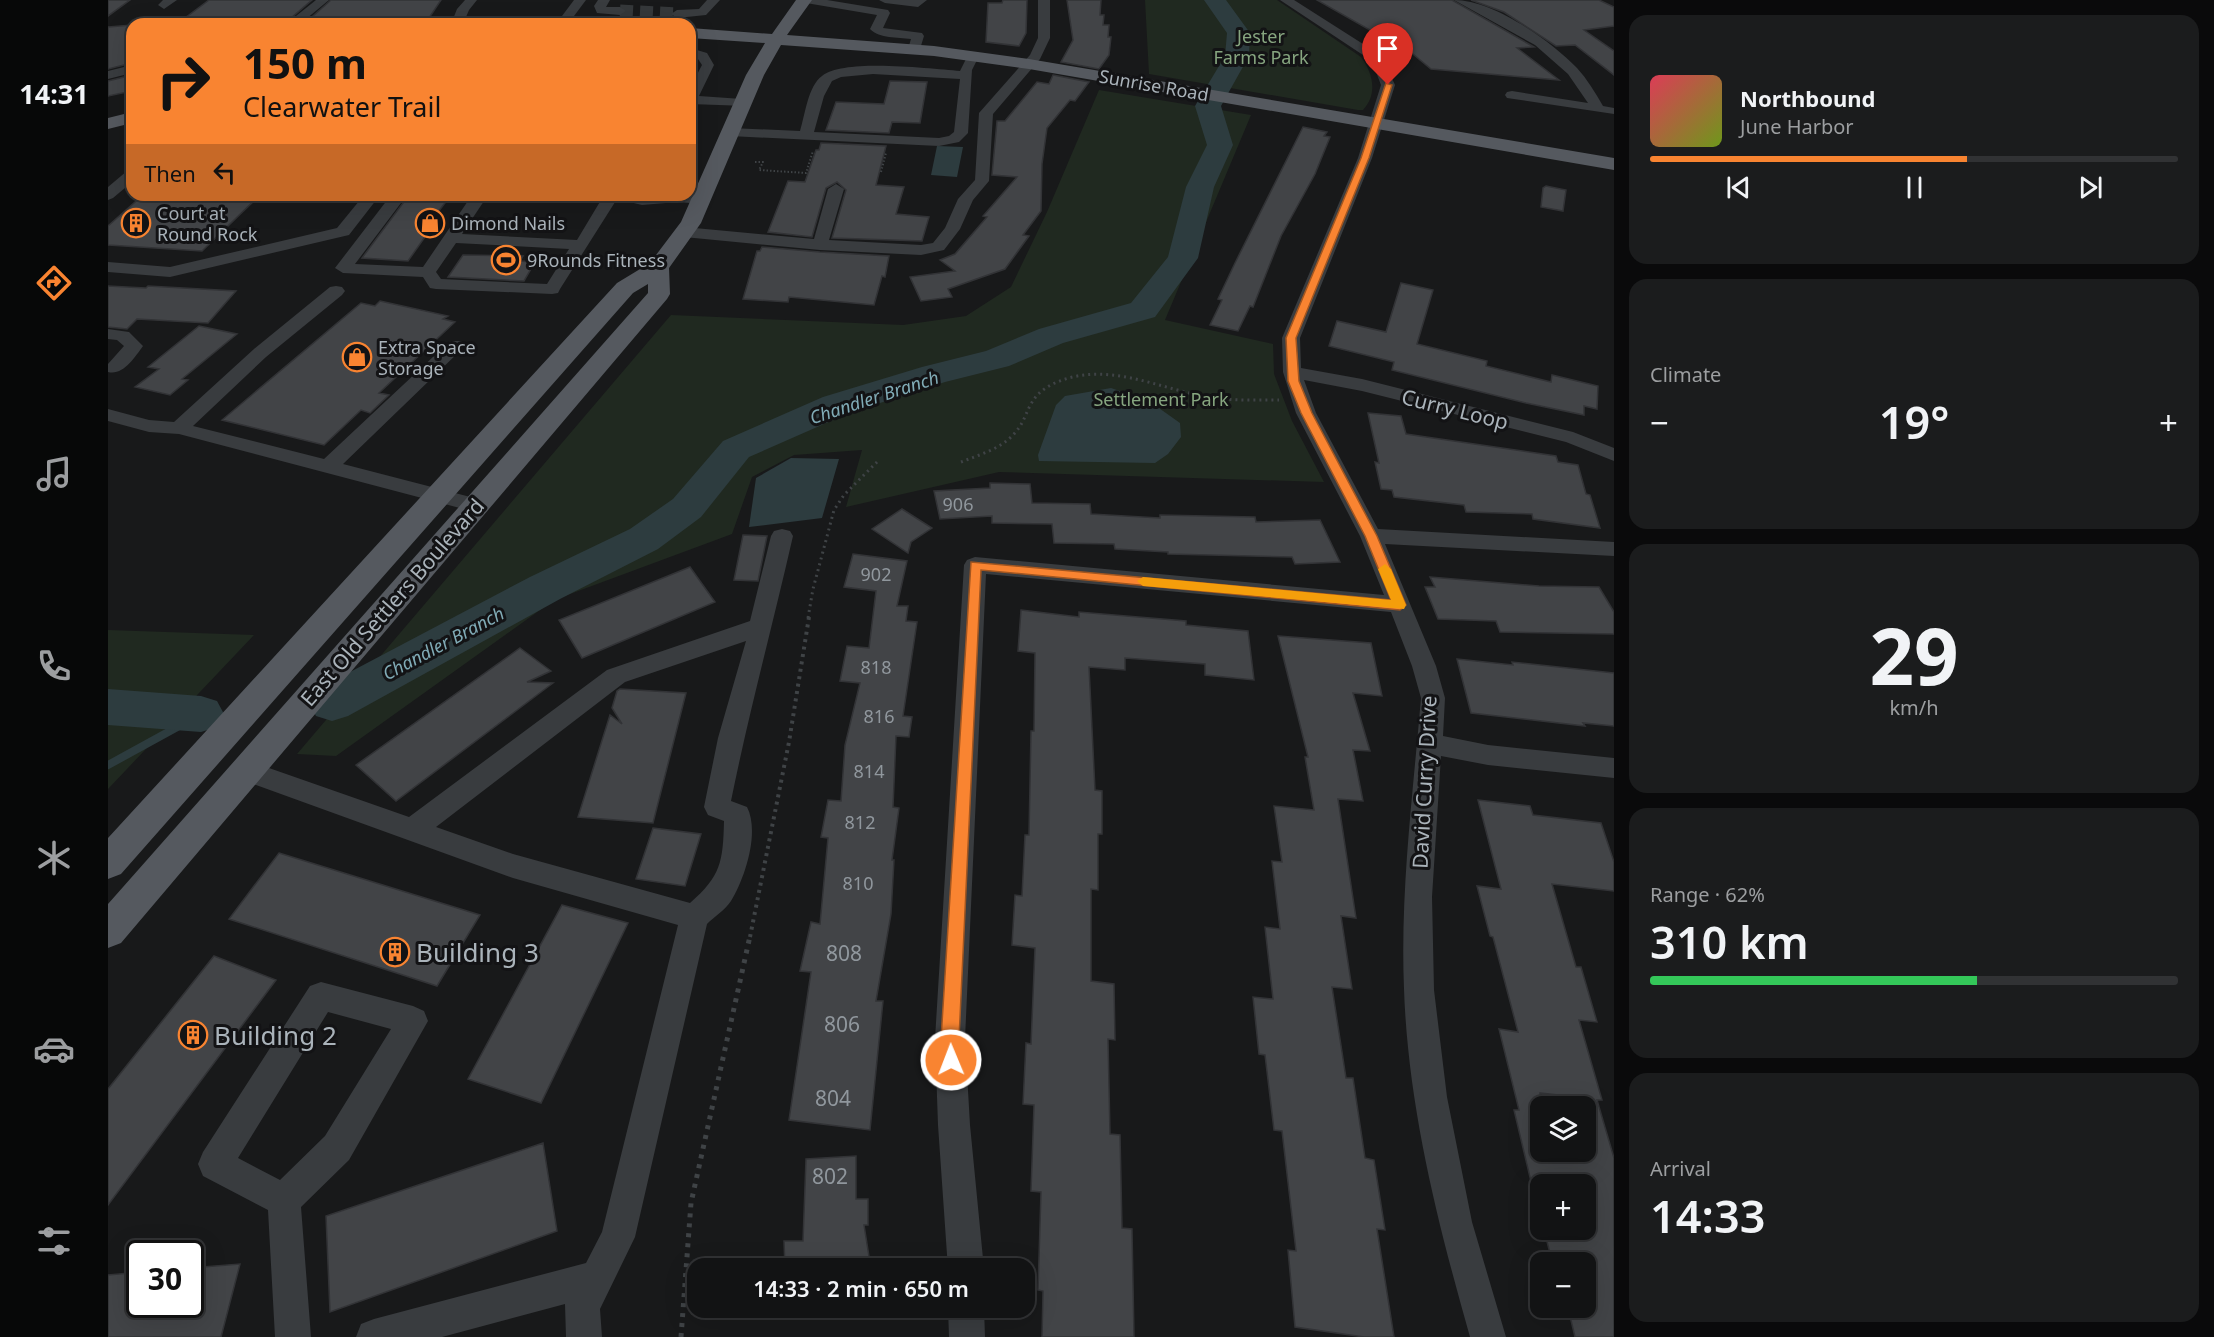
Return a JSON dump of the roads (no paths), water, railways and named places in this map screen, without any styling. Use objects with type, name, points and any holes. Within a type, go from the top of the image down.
[{"type":"main road","points":[[698,34],[767,20],[802,3],[813,30],[843,45]]},
{"type":"main road","name":"East Old Settlers Boulevard","points":[[108,862],[625,288],[658,268],[687,227],[703,199],[755,75],[776,39],[802,3]]},
{"type":"main road","name":"Sunrise Road","points":[[698,34],[914,49],[973,56],[1378,122],[1614,164]]},
{"type":"main road","points":[[698,34],[733,46],[743,55],[755,75],[786,60],[843,45]]},
{"type":"main road","points":[[108,124],[126,119]]},
{"type":"main road","name":"East Old Settlers Boulevard","points":[[108,930],[659,294],[658,268]]},
{"type":"street","points":[[300,18],[323,0]]},
{"type":"street","points":[[459,18],[463,9],[471,0]]},
{"type":"street","points":[[566,18],[580,0]]},
{"type":"street","points":[[604,0],[600,6],[601,10],[620,11]]},
{"type":"street","points":[[677,14],[702,12],[714,0]]},
{"type":"street","points":[[885,0],[918,3],[921,0]]},
{"type":"street","points":[[687,227],[786,243],[921,250],[938,247],[952,229],[966,199],[982,181],[986,113],[1036,56],[1044,38],[1044,0]]},
{"type":"street","name":"David Curry Drive","points":[[1286,0],[1358,44],[1379,63],[1388,85],[1378,122],[1291,338],[1292,372],[1306,413],[1371,536],[1424,666],[1433,698],[1418,897],[1419,990],[1431,1097],[1453,1211],[1488,1337]]},
{"type":"street","points":[[1460,0],[1515,27],[1550,48],[1585,85],[1598,109]]},
{"type":"street","points":[[802,3],[858,4],[884,13],[876,29],[882,32],[918,36],[914,49]]},
{"type":"street","points":[[696,54],[703,56],[708,64],[696,89]]},
{"type":"street","points":[[730,132],[811,140],[939,142],[954,139],[961,133],[966,70],[973,56]]},
{"type":"street","points":[[108,75],[126,70]]},
{"type":"street","points":[[811,140],[820,90],[826,79],[838,74],[862,70],[967,75]]},
{"type":"street","points":[[1512,95],[1614,112]]},
{"type":"street","points":[[696,100],[742,103]]},
{"type":"street","points":[[108,195],[126,179]]},
{"type":"street","points":[[820,245],[836,189]]},
{"type":"street","points":[[696,198],[703,199]]},
{"type":"street","points":[[108,267],[170,272],[343,232],[367,201]]},
{"type":"street","points":[[394,201],[342,268],[428,272]]},
{"type":"street","points":[[428,272],[476,201]]},
{"type":"street","points":[[428,272],[436,284],[552,289],[571,256],[582,245],[608,201]]},
{"type":"street","points":[[451,238],[582,245]]},
{"type":"street","points":[[179,428],[260,353],[336,291]]},
{"type":"street","points":[[108,333],[120,334],[129,339],[134,346],[110,370]]},
{"type":"street","points":[[328,466],[456,345]]},
{"type":"street","name":"Curry Loop","points":[[1292,372],[1362,386],[1574,438],[1614,455]]},
{"type":"street","points":[[108,415],[149,426],[179,428],[476,505]]},
{"type":"street","points":[[584,1337],[582,1307],[618,1237],[694,917],[720,894],[737,854],[738,815],[717,807],[731,738],[783,536]]},
{"type":"street","points":[[1371,536],[1614,549]]},
{"type":"street","points":[[965,1258],[954,1125],[950,1039],[975,565],[1400,605]]},
{"type":"street","points":[[412,830],[616,676],[760,627]]},
{"type":"street","points":[[1429,743],[1488,755],[1614,768]]},
{"type":"street","points":[[246,771],[513,866],[694,917]]},
{"type":"street","points":[[284,1200],[215,1164],[321,996],[413,1021],[337,1148],[284,1200],[293,1337]]},
{"type":"street","points":[[374,1337],[597,1278]]},
{"type":"street","points":[[966,1318],[967,1337]]},
{"type":"waterway","name":"Chandler Branch","points":[[332,703],[545,588],[644,539],[687,508],[736,449],[836,405],[934,374],[997,359],[1051,336],[1143,310],[1183,258],[1200,187],[1220,145],[1208,106],[1237,56],[1239,33],[1215,0]]},
{"type":"waterway","name":"Chandler Branch","points":[[108,707],[201,714]]},
{"type":"waterway","points":[[108,765],[201,714]]},
{"type":"tunnel","points":[[620,11],[677,14]]},
{"type":"place","name":"Court at Round Rock","points":[[136,223]]},
{"type":"place","name":"Dimond Nails","points":[[430,223]]},
{"type":"place","name":"9Rounds Fitness","points":[[506,260]]},
{"type":"place","name":"Extra Space Storage","points":[[357,357]]},
{"type":"place","name":"Building 3","points":[[395,952]]},
{"type":"place","name":"Building 2","points":[[193,1035]]},
{"type":"park label","name":"Jester Farms Park","points":[[1261,46]]},
{"type":"park label","name":"Settlement Park","points":[[1161,399]]}]
